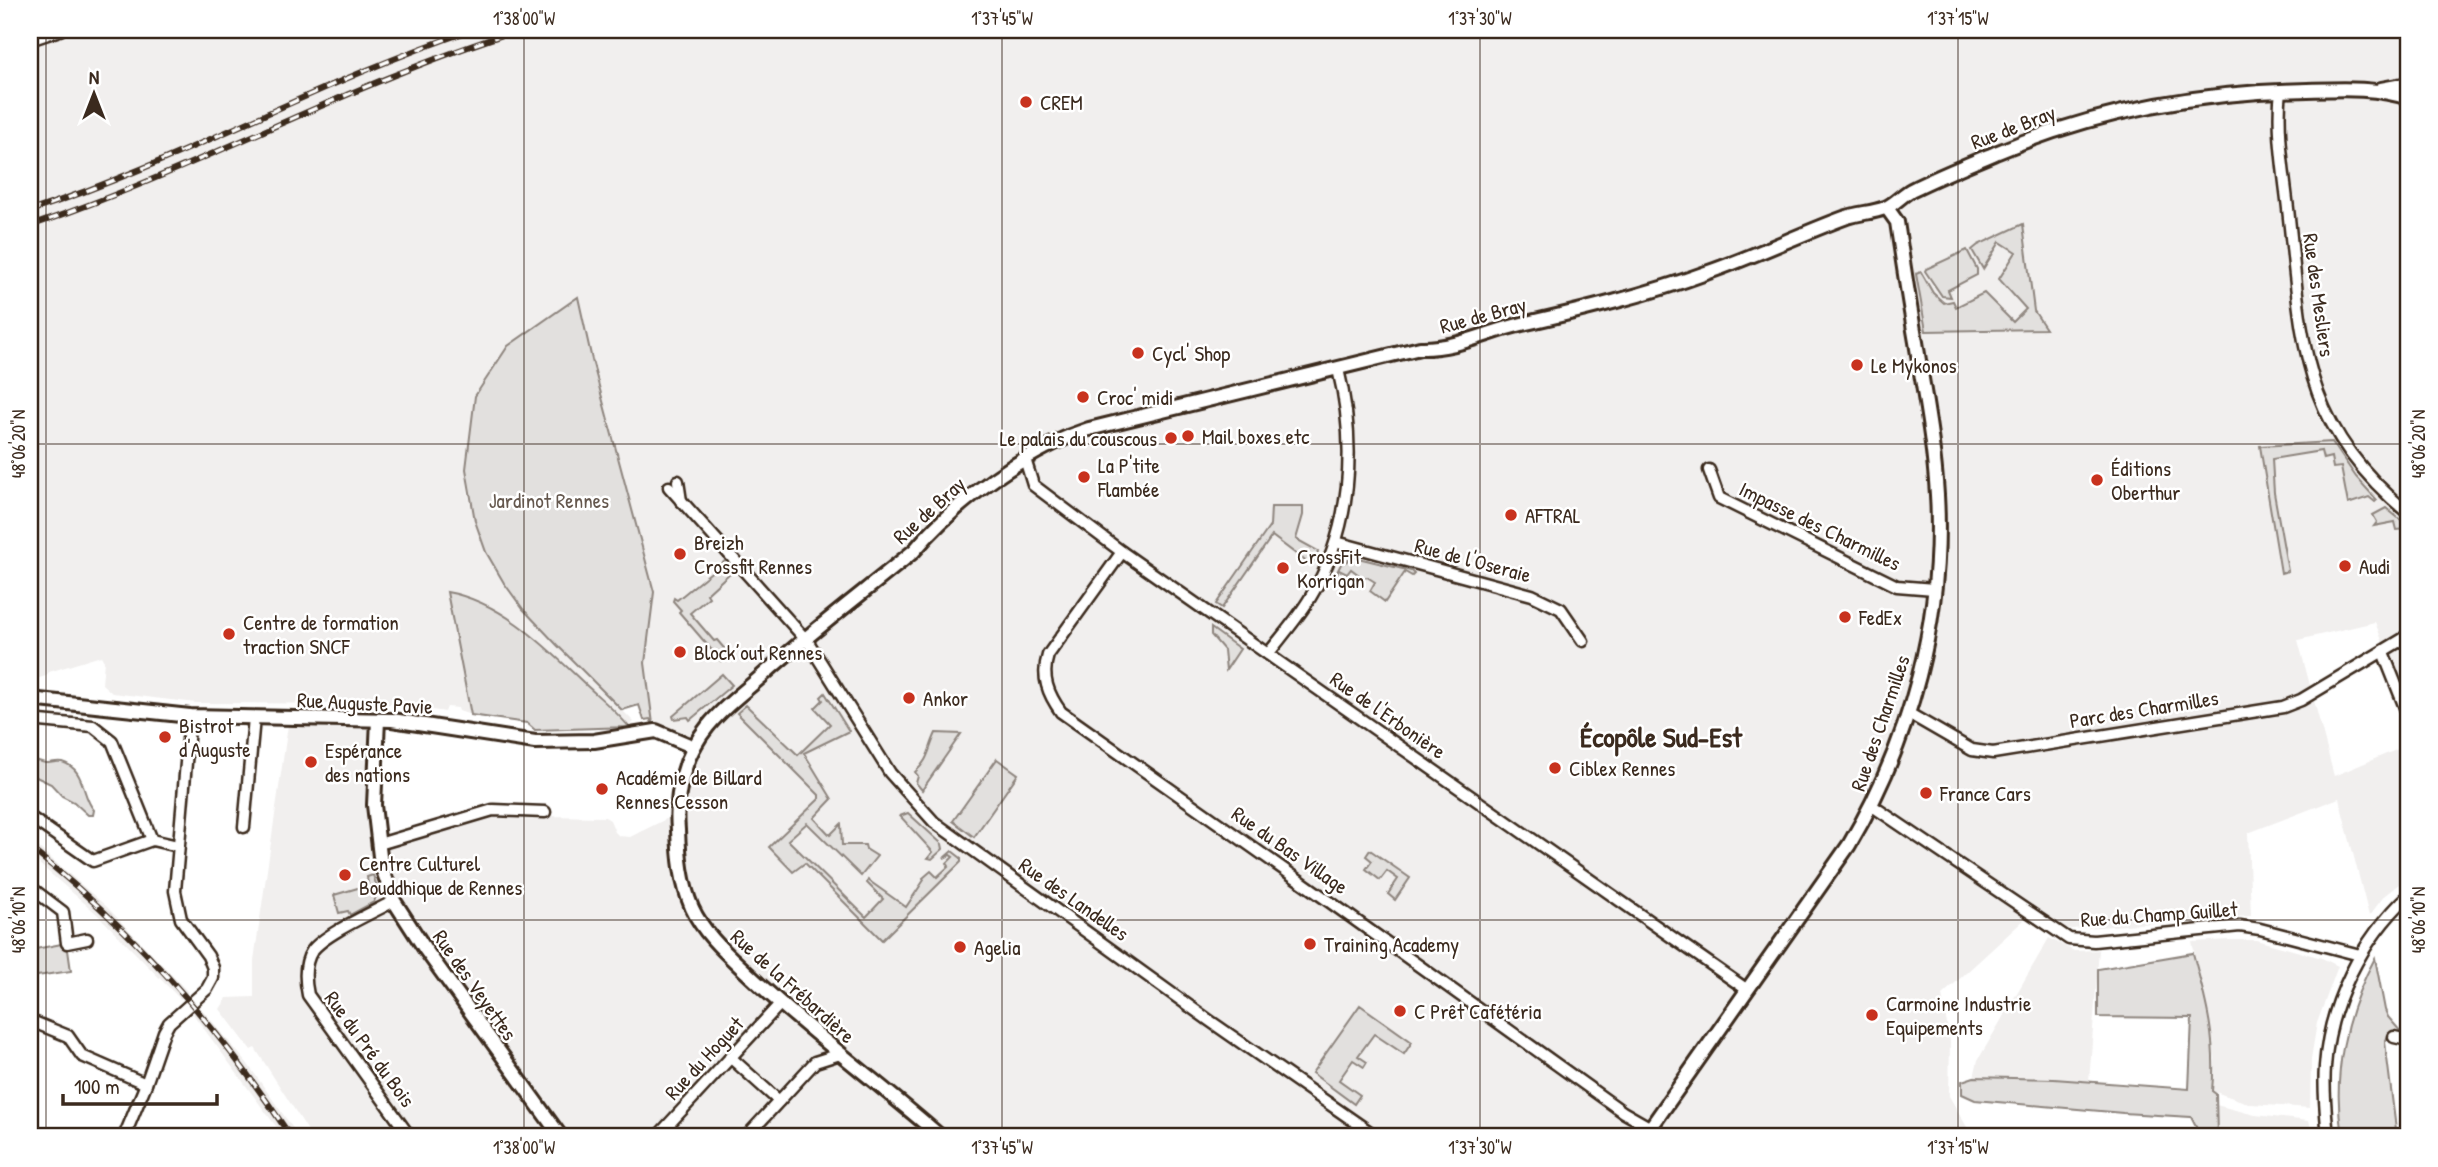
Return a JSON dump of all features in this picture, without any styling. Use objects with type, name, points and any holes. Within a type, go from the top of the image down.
[{"type":"street","points":[[30,40],[60,30]]},
{"type":"street","name":"Rue de Bray","points":[[2367,91],[2408,84]]},
{"type":"street","name":"Rue de Bray","points":[[694,747],[709,725],[728,705],[805,638],[915,551],[924,539],[983,488],[1049,445],[1090,429],[1420,348],[1441,347],[1473,340],[1506,328],[1609,304],[1713,271],[1844,218],[1886,208],[1899,197],[1938,177],[2086,120],[2168,102],[2281,90],[2367,91],[2408,98]]},
{"type":"street","name":"Rue des Mesliers","points":[[2281,90],[2281,142],[2297,298],[2309,367],[2323,407],[2353,458],[2378,487],[2408,513]]},
{"type":"street","name":"Rue des Charmilles","points":[[1648,1133],[1745,989],[1824,883],[1871,805],[1908,713],[1924,653],[1934,589],[1938,537],[1936,481],[1930,424],[1915,338],[1898,272],[1886,208]]},
{"type":"street","points":[[1268,654],[1309,600],[1324,573],[1335,542],[1348,489],[1349,457],[1348,424],[1338,369]]},
{"type":"street","name":"Rue de l'Erbonière","points":[[1025,459],[1033,485],[1122,552],[1745,989]]},
{"type":"street","name":"Impasse des Charmilles","points":[[1709,470],[1719,498],[1897,586],[1934,589]]},
{"type":"street","name":"Rue des Landelles","points":[[674,484],[681,501],[805,638],[890,773],[934,822],[1210,1021],[1377,1137]]},
{"type":"street","name":"Rue de l'Oseraie","points":[[1335,542],[1532,595],[1561,609],[1583,641]]},
{"type":"street","name":"Rue du Bas Village","points":[[1122,552],[1048,655],[1045,664],[1046,687],[1061,712],[1331,902],[1623,1112],[1648,1133]]},
{"type":"street","points":[[2408,636],[2383,652],[2408,715]]},
{"type":"street","name":"Parc des Charmilles","points":[[1908,713],[1972,750],[1993,753],[2283,707],[2301,700],[2383,652]]},
{"type":"street","name":"Rue Auguste Pavie","points":[[30,699],[190,716],[379,719],[535,742],[594,741],[656,731],[694,747]]},
{"type":"street","points":[[124,1137],[169,1023],[207,989],[213,978],[213,965],[204,948],[183,924],[177,905],[175,882],[190,716]]},
{"type":"street","points":[[244,827],[254,718]]},
{"type":"street","name":"Rue des Veyettes","points":[[379,719],[374,805],[382,865],[394,901],[561,1137]]},
{"type":"street","points":[[30,720],[93,726],[112,741],[152,841]]},
{"type":"street","name":"Rue de la Frébardière","points":[[694,747],[683,774],[676,814],[680,868],[693,909],[712,939],[780,1004],[941,1137]]},
{"type":"street","name":"Rue du Champ Guillet","points":[[1871,805],[2069,939],[2094,941],[2240,926],[2360,955]]},
{"type":"street","points":[[379,844],[493,810],[545,812]]},
{"type":"street","points":[[30,817],[93,861],[152,841],[178,846]]},
{"type":"street","points":[[30,887],[63,912],[67,943],[88,939]]},
{"type":"street","points":[[2328,1137],[2325,1063],[2340,1000],[2360,955],[2387,917],[2408,896]]},
{"type":"street","name":"Rue du Pré du Bois","points":[[394,901],[318,944],[309,958],[306,985],[308,995],[410,1137]]},
{"type":"street","name":"Rue du Hoguet","points":[[659,1137],[780,1004]]},
{"type":"street","points":[[30,1023],[68,1037],[82,1056],[146,1084]]},
{"type":"street","points":[[2394,1037],[2408,1040]]},
{"type":"street","points":[[746,1137],[815,1062],[840,1054]]},
{"type":"street","points":[[730,1057],[779,1101]]},
{"type":"shaded area","points":[[30,30],[2408,30],[2408,709],[2375,622],[2298,640],[2334,776],[2403,747],[2408,756],[2408,877],[2385,895],[2369,916],[2339,798],[2248,833],[2251,916],[2071,929],[2025,919],[1942,995],[1950,1042],[1949,1096],[1967,1127],[1967,1137],[312,1137],[255,1048],[251,1050],[220,1009],[227,998],[254,997],[254,960],[289,718],[378,720],[379,844],[493,810],[545,816],[605,817],[610,820],[619,836],[630,837],[676,814],[694,747],[656,731],[653,724],[645,663],[654,592],[582,314],[475,396],[466,469],[468,493],[486,552],[504,583],[523,609],[634,722],[629,726],[531,635],[494,610],[472,599],[448,593],[471,715],[459,711],[458,708],[447,707],[445,712],[396,704],[196,703],[112,693],[102,684],[104,661],[101,656],[30,679]]},
{"type":"shaded area","points":[[30,840],[107,907],[188,992],[180,999],[97,914],[30,856]]},
{"type":"shaded area","points":[[2049,938],[2074,951],[2099,950],[2089,1082],[1974,1077],[1978,1060]]},
{"type":"shaded area","points":[[2256,940],[2322,958],[2338,966],[2317,1023],[2311,1059],[2310,1108],[2251,1104],[2212,1091],[2215,1059],[2206,1001],[2192,942]]},
{"type":"shaded area","points":[[201,1008],[247,1063],[299,1137],[284,1137],[193,1014]]},
{"type":"shaded area","points":[[2216,1105],[2255,1115],[2309,1121],[2313,1137],[2217,1137]]},
{"type":"green space","points":[[2023,224],[2034,311],[2046,329],[1926,331],[1916,274],[1921,272],[1933,293],[1944,303],[1953,301],[1956,307],[1984,293],[2013,322],[2026,309],[1999,279],[2016,252],[2000,242],[1983,269],[1972,250]]},
{"type":"green space","points":[[1967,250],[1977,269],[1977,275],[1948,290],[1951,297],[1942,296],[1926,269]]},
{"type":"green space","name":"Jardinot Rennes","points":[[578,297],[592,360],[654,592],[645,663],[653,724],[650,719],[644,720],[639,705],[622,710],[523,609],[486,552],[475,521],[466,469],[475,396],[508,346]]},
{"type":"green space","points":[[2332,442],[2356,477],[2377,500],[2375,502],[2369,497],[2348,504],[2341,467],[2333,468],[2331,457],[2323,459],[2321,451],[2272,459],[2274,493],[2288,571],[2281,573],[2260,446]]},
{"type":"green space","points":[[1271,507],[1303,507],[1296,539],[1318,551],[1316,560],[1308,563],[1272,536],[1222,608],[1216,604],[1270,526]]},
{"type":"green space","points":[[2386,508],[2408,526],[2408,538],[2406,529],[2397,530],[2395,522],[2374,526],[2377,522],[2373,515]]},
{"type":"green space","points":[[1354,557],[1414,574],[1412,576],[1405,572],[1385,602],[1370,591],[1375,582],[1367,577],[1363,578],[1351,569],[1347,574],[1339,570],[1332,582],[1341,564]]},
{"type":"green space","points":[[726,560],[734,568],[732,571],[707,594],[709,597],[690,613],[729,654],[721,661],[679,612],[681,610],[673,601]]},
{"type":"green space","points":[[447,592],[487,606],[523,628],[629,727],[535,730],[527,723],[471,715]]},
{"type":"green space","points":[[1211,628],[1240,649],[1226,670],[1224,650],[1211,635]]},
{"type":"green space","points":[[722,674],[732,685],[690,720],[688,717],[674,719],[673,716]]},
{"type":"green space","points":[[825,693],[849,731],[804,753],[832,799],[814,818],[830,835],[841,824],[842,845],[865,845],[866,849],[877,856],[861,876],[807,823],[788,840],[866,917],[883,899],[867,883],[868,880],[906,907],[923,878],[931,871],[937,877],[949,866],[947,863],[953,857],[950,855],[944,858],[952,851],[961,858],[961,862],[882,940],[805,863],[793,872],[769,847],[819,799],[819,795],[737,713],[746,705],[798,755],[830,724],[815,708],[823,700],[821,697]]},
{"type":"green space","points":[[936,733],[961,734],[922,790],[916,783],[918,776],[915,772],[926,759]]},
{"type":"green space","points":[[30,759],[70,765],[79,777],[94,810],[93,815],[88,815],[74,802],[62,796],[51,784],[30,774]]},
{"type":"green space","points":[[997,759],[1018,774],[974,837],[953,821]]},
{"type":"green space","points":[[908,813],[942,844],[943,849],[932,859],[928,858],[933,852],[900,816]]},
{"type":"green space","points":[[1370,850],[1410,878],[1395,900],[1388,894],[1398,879],[1387,871],[1380,880],[1366,869],[1372,861],[1366,856]]},
{"type":"green space","points":[[373,875],[378,890],[374,902],[350,915],[348,911],[339,913],[334,895],[368,885],[367,877]]},
{"type":"green space","points":[[67,943],[71,971],[30,977],[30,950]]},
{"type":"green space","points":[[2193,953],[2212,1038],[2212,1091],[2216,1094],[2217,1137],[2201,1137],[2191,1117],[1975,1100],[1962,1094],[1962,1081],[1974,1077],[2054,1079],[2189,1089],[2192,1018],[2098,1017],[2098,969]]},
{"type":"green space","points":[[2375,958],[2385,1010],[2402,1033],[2399,1037],[2389,1034],[2385,1042],[2397,1137],[2342,1137],[2339,1091],[2344,1045],[2356,1000]]},
{"type":"green space","points":[[1360,1005],[1412,1042],[1404,1054],[1374,1034],[1358,1056],[1367,1062],[1364,1067],[1353,1060],[1339,1080],[1360,1095],[1354,1104],[1312,1073]]},
{"type":"railway","points":[[30,211],[142,169],[360,73],[472,30]]},
{"type":"railway","points":[[30,226],[153,179],[394,75],[518,30]]},
{"type":"railway","points":[[30,848],[104,912],[172,982],[235,1058],[291,1137]]},
{"type":"place","name":"CREM","points":[[1026,102]]},
{"type":"place","name":"Cycl' Shop","points":[[1138,353]]},
{"type":"place","name":"Le Mykonos","points":[[1857,365]]},
{"type":"place","name":"Croc' midi","points":[[1083,397]]},
{"type":"place","name":"Mail boxes etc","points":[[1188,436]]},
{"type":"place","name":"Le palais du couscous","points":[[1171,438]]},
{"type":"place","name":"La P'tite Flambée","points":[[1084,477]]},
{"type":"place","name":"Éditions Oberthur","points":[[2097,480]]},
{"type":"place","name":"AFTRAL","points":[[1511,515]]},
{"type":"place","name":"Breizh Crossfit Rennes","points":[[680,554]]},
{"type":"place","name":"Audi","points":[[2345,566]]},
{"type":"place","name":"CrossFit Korrigan","points":[[1283,568]]},
{"type":"place","name":"FedEx","points":[[1845,617]]},
{"type":"place","name":"Centre de formation traction SNCF","points":[[229,634]]},
{"type":"place","name":"Block’out Rennes","points":[[680,652]]},
{"type":"place","name":"Ankor","points":[[909,698]]},
{"type":"place","name":"Bistrot d'Auguste","points":[[165,737]]},
{"type":"place","name":"Espérance des nations","points":[[311,762]]},
{"type":"place","name":"Ciblex Rennes","points":[[1555,768]]},
{"type":"place","name":"Académie de Billard Rennes Cesson","points":[[602,789]]},
{"type":"place","name":"France Cars","points":[[1926,793]]},
{"type":"place","name":"Centre Culturel Bouddhique de Rennes","points":[[345,875]]},
{"type":"place","name":"Training Academy","points":[[1310,944]]},
{"type":"place","name":"Agelia","points":[[960,947]]},
{"type":"place","name":"C Prêt Cafétéria","points":[[1400,1011]]},
{"type":"place","name":"Carmoine Industrie Equipements","points":[[1872,1015]]},
{"type":"district","name":"Écopôle Sud-Est","points":[[1661,737]]}]
